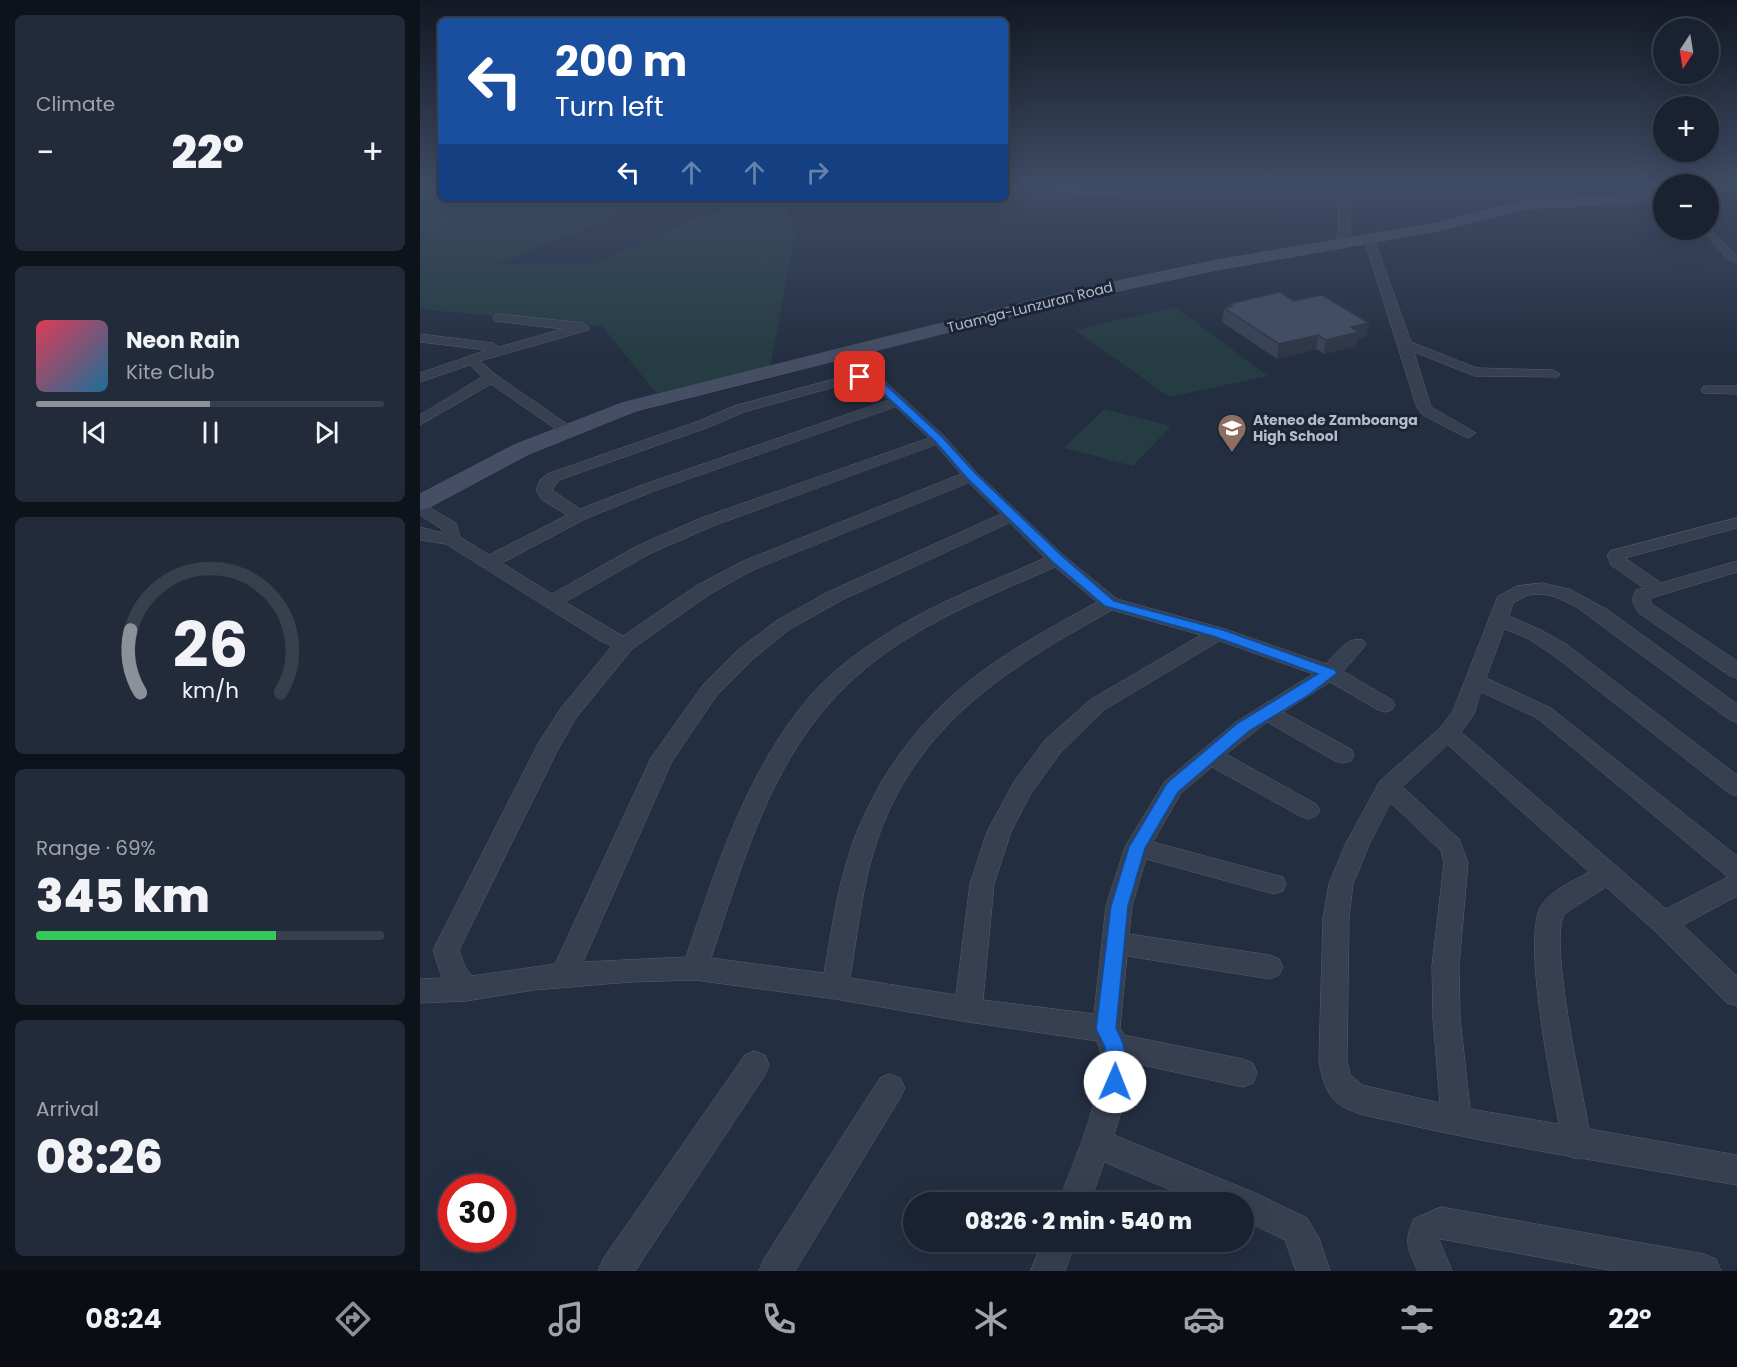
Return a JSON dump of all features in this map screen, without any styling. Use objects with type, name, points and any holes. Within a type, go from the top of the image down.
[{"type":"street","name":"Tuamga-Lunzuran Road","points":[[420,505],[505,456],[565,429],[629,407],[1075,295],[1217,265],[1347,242]]},
{"type":"street","points":[[1370,242],[1424,408],[1468,433]]},
{"type":"street","points":[[1718,242],[1731,257],[1737,260]]},
{"type":"street","points":[[420,378],[471,360],[473,357],[583,327],[499,318]]},
{"type":"street","points":[[420,338],[502,349]]},
{"type":"street","points":[[1405,344],[1475,372],[1553,374]]},
{"type":"street","points":[[471,360],[491,378],[565,429]]},
{"type":"street","points":[[579,515],[548,496],[544,490],[546,483],[553,477],[704,424],[738,409],[860,377],[873,378],[939,439],[971,476],[1057,559],[1110,603],[1218,633],[1330,673],[1385,705]]},
{"type":"street","points":[[420,422],[491,378]]},
{"type":"street","points":[[1708,390],[1737,390]]},
{"type":"street","points":[[488,563],[579,515],[648,488],[897,402]]},
{"type":"street","points":[[552,603],[644,550],[707,522],[939,439]]},
{"type":"street","points":[[466,989],[453,973],[446,950],[551,741],[568,713],[625,644],[703,590],[747,567],[971,476]]},
{"type":"street","points":[[420,505],[450,527],[451,539]]},
{"type":"street","points":[[563,977],[662,758],[710,690],[746,654],[783,625],[835,596],[1014,515]]},
{"type":"street","points":[[1658,589],[1617,561],[1616,555],[1737,523]]},
{"type":"street","points":[[420,532],[426,536],[451,539],[606,636],[625,644]]},
{"type":"street","points":[[695,968],[747,819],[770,769],[791,734],[825,693],[861,660],[901,633],[1057,559]]},
{"type":"street","points":[[1737,566],[1643,594],[1641,601],[1646,609],[1737,671]]},
{"type":"street","points":[[1737,714],[1595,609],[1568,595],[1535,588],[1520,590],[1505,600],[1477,682],[1463,714],[1448,732],[1388,787],[1341,884],[1336,918],[1333,1060],[1336,1078],[1345,1091],[1359,1099],[1456,1122],[1737,1170]]},
{"type":"street","points":[[835,987],[860,858],[875,818],[918,740],[950,705],[986,677],[1019,654],[1110,603]]},
{"type":"street","points":[[1498,619],[1534,634],[1559,649],[1737,787]]},
{"type":"street","points":[[968,1010],[981,884],[999,832],[1022,788],[1053,746],[1097,705],[1218,633]]},
{"type":"street","points":[[1078,1192],[1115,1082],[1111,1037],[1114,943],[1119,906],[1137,847],[1173,788],[1244,727],[1330,673],[1356,645]]},
{"type":"street","points":[[1477,682],[1544,713],[1737,870]]},
{"type":"street","points":[[1267,713],[1343,755]]},
{"type":"street","points":[[1448,732],[1664,923],[1737,994]]},
{"type":"street","points":[[1211,756],[1308,810]]},
{"type":"street","points":[[1388,787],[1451,846],[1457,858],[1458,869],[1447,933],[1444,982],[1456,1122]]},
{"type":"street","points":[[1137,847],[1274,884]]},
{"type":"street","points":[[1577,1144],[1549,970],[1546,925],[1552,912],[1563,900],[1608,873]]},
{"type":"street","points":[[1664,923],[1737,884]]},
{"type":"street","points":[[1114,943],[1270,967]]},
{"type":"street","points":[[420,991],[466,989],[534,978],[630,970],[695,968],[835,987],[1111,1037],[1243,1073]]},
{"type":"street","points":[[615,1271],[755,1065]]},
{"type":"street","points":[[776,1271],[890,1088]]},
{"type":"street","points":[[1096,1143],[1213,1192]]},
{"type":"street","points":[[1254,1210],[1296,1229],[1307,1250],[1314,1271]]},
{"type":"street","points":[[1435,1271],[1422,1240],[1424,1230],[1430,1225],[1441,1223],[1704,1271]]},
{"type":"street","points":[[1048,1271],[1055,1252]]},
{"type":"green space","points":[[420,242],[550,242],[495,265],[594,264],[643,242],[793,242],[770,368],[656,393],[602,326],[420,309]]},
{"type":"green space","points":[[1175,307],[1268,376],[1169,397],[1075,330]]},
{"type":"green space","points":[[1104,409],[1171,426],[1133,466],[1064,448]]},
{"type":"building","points":[[1279,292],[1294,301],[1322,295],[1369,323],[1351,327],[1359,332],[1326,340],[1318,335],[1279,344],[1224,308],[1233,306],[1229,304]]},
{"type":"place","name":"Ateneo de Zamboanga High School","points":[[1232,454]]},
{"type":"route","points":[[860,377],[873,378],[939,439],[971,476],[1057,559],[1110,603],[1218,633],[1330,673],[1302,693],[1244,727],[1173,788],[1137,847],[1119,906],[1108,1007],[1106,1029],[1115,1046],[1115,1082]]}]
